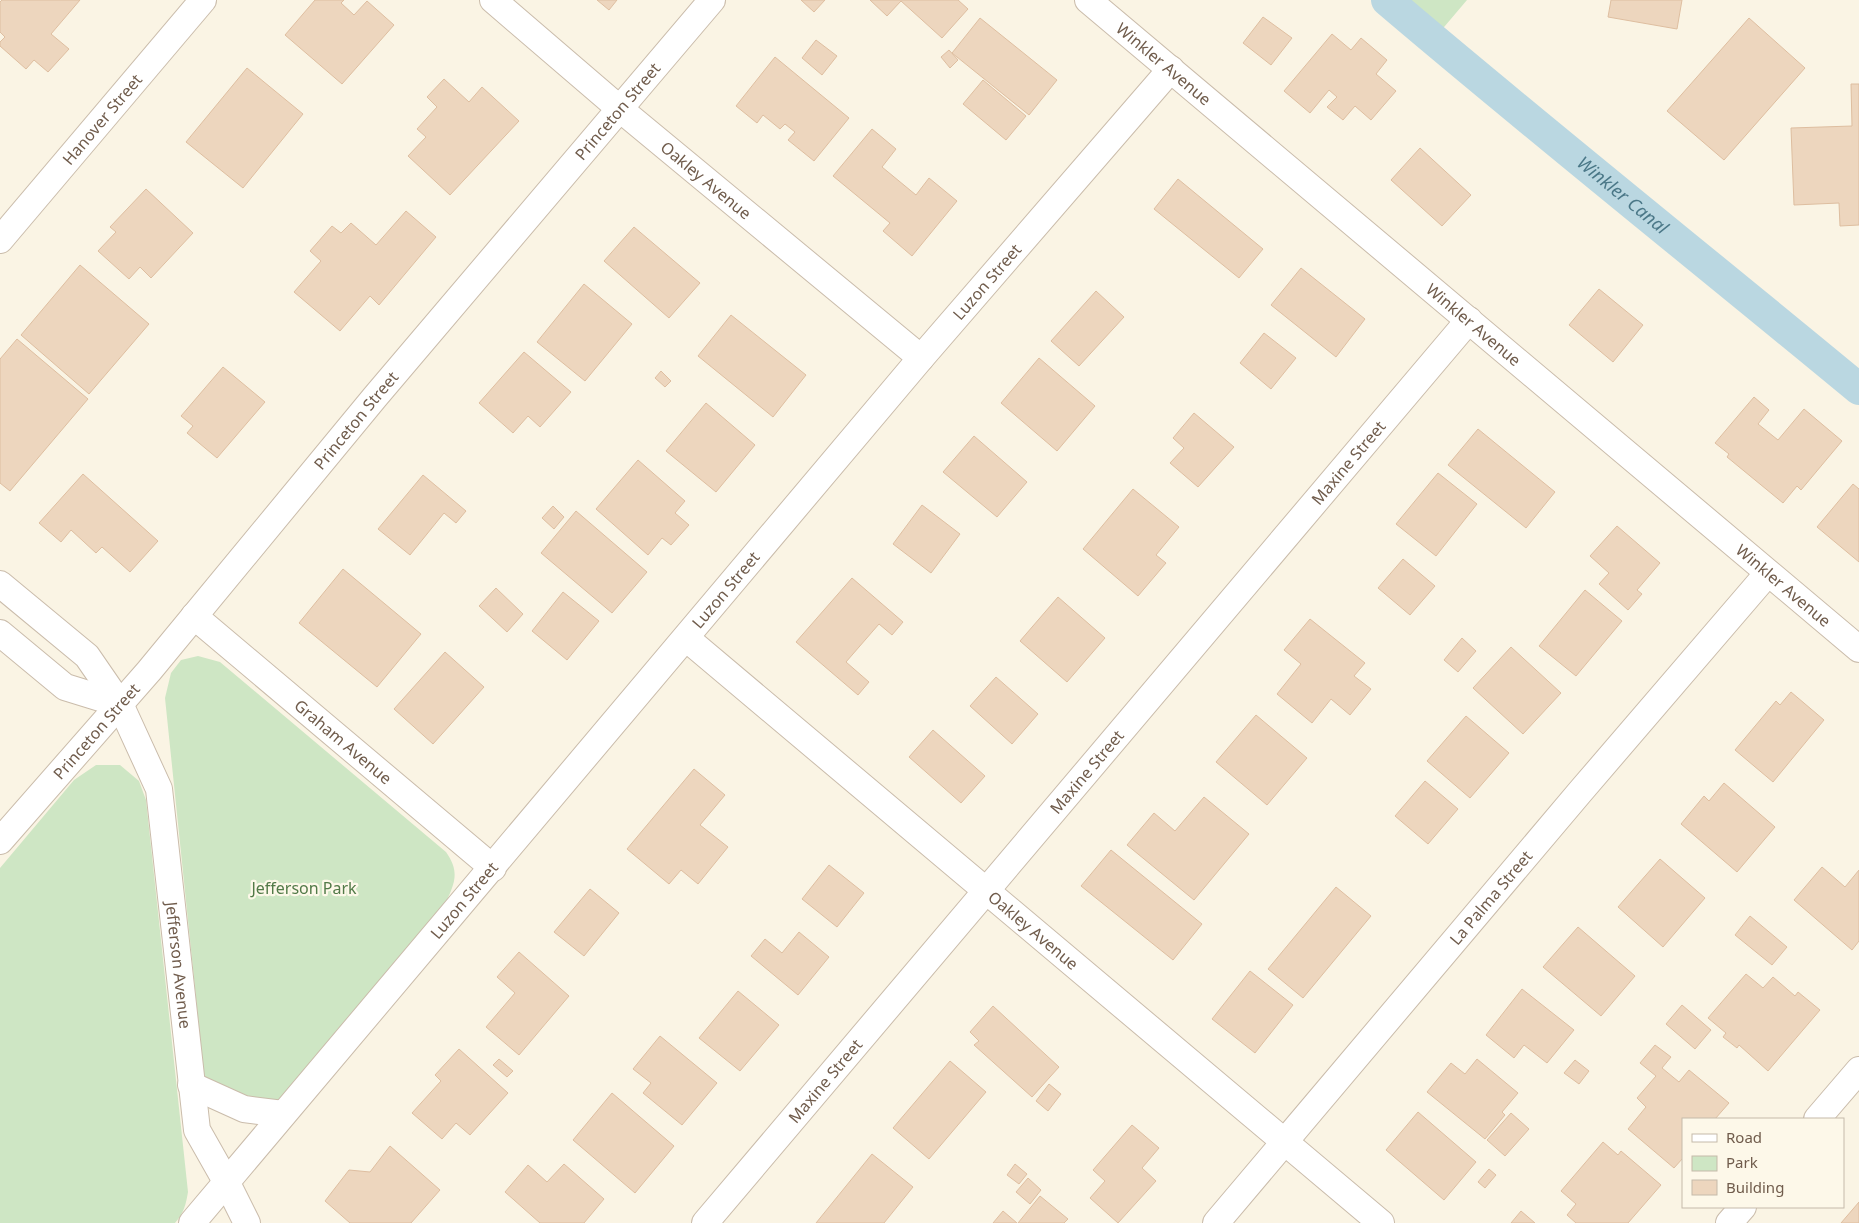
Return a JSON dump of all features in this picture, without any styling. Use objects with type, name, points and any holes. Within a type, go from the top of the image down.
[{"type":"street","name":"Hanover Street","points":[[0,240],[203,0]]},
{"type":"street","name":"Oakley Avenue","points":[[493,0],[620,109],[921,358]]},
{"type":"street","name":"Princeton Street","points":[[0,840],[120,704],[381,390],[712,0]]},
{"type":"street","name":"Winkler Avenue","points":[[1088,0],[1859,649]]},
{"type":"street","name":"Luzon Street","points":[[192,1223],[921,358],[1171,69]]},
{"type":"street","name":"Maxine Street","points":[[705,1223],[1469,320]]},
{"type":"street","name":"La Palma Street","points":[[1216,1223],[1768,572]]},
{"type":"street","name":"Jefferson Avenue","points":[[0,584],[87,656],[120,704],[158,789],[197,1130],[247,1223]]},
{"type":"street","name":"Graham Avenue","points":[[194,616],[493,868]]},
{"type":"street","points":[[0,633],[65,687],[120,704]]},
{"type":"street","name":"Oakley Avenue","points":[[686,638],[1381,1223]]},
{"type":"street","points":[[1818,1118],[1859,1070]]},
{"type":"street","points":[[191,1086],[244,1109],[283,1114]]},
{"type":"street","points":[[1729,1223],[1742,1208]]},
{"type":"green space","points":[[1399,0],[1467,0],[1439,33]]},
{"type":"green space","name":"Jefferson Park","points":[[198,656],[220,662],[446,852],[453,866],[453,884],[445,904],[279,1101],[258,1102],[214,1089],[204,1075],[165,698],[171,673],[181,660]]},
{"type":"green space","points":[[96,765],[120,765],[139,781],[146,800],[188,1192],[183,1212],[175,1223],[0,1223],[0,868],[74,780]]},
{"type":"building","points":[[2,0],[80,0],[51,34],[69,49],[48,72],[34,60],[26,69],[0,46],[0,42],[5,37],[0,32],[0,2]]},
{"type":"building","points":[[315,0],[344,0],[341,3],[354,15],[367,1],[394,25],[342,84],[285,35]]},
{"type":"building","points":[[597,0],[617,0],[609,10]]},
{"type":"building","points":[[801,0],[825,0],[814,12]]},
{"type":"building","points":[[870,0],[958,0],[968,9],[942,38],[901,1],[887,16]]},
{"type":"building","points":[[1611,0],[1682,0],[1677,29],[1608,17]]},
{"type":"building","points":[[1263,17],[1292,38],[1271,65],[1243,43]]},
{"type":"building","points":[[980,18],[1057,80],[1029,115],[952,53]]},
{"type":"building","points":[[1749,18],[1805,68],[1724,160],[1667,111]]},
{"type":"building","points":[[1332,34],[1351,50],[1361,38],[1387,60],[1376,74],[1396,91],[1371,120],[1355,106],[1343,120],[1327,107],[1337,97],[1329,90],[1310,113],[1284,91]]},
{"type":"building","points":[[816,40],[837,56],[822,75],[802,58]]},
{"type":"building","points":[[949,50],[958,60],[950,68],[941,57]]},
{"type":"building","points":[[775,57],[849,118],[814,161],[788,140],[795,132],[785,124],[780,129],[763,115],[757,123],[736,106]]},
{"type":"building","points":[[247,68],[303,114],[243,188],[186,142]]},
{"type":"building","points":[[444,79],[469,102],[482,87],[519,121],[450,195],[408,156],[426,137],[417,129],[437,107],[427,97]]},
{"type":"building","points":[[983,80],[1026,116],[1006,140],[963,104]]},
{"type":"building","points":[[1851,84],[1859,84],[1859,225],[1840,226],[1839,203],[1794,205],[1791,128],[1852,126]]},
{"type":"building","points":[[872,129],[896,149],[882,167],[916,195],[929,178],[957,201],[912,256],[883,231],[890,223],[833,176]]},
{"type":"building","points":[[1420,148],[1471,195],[1442,226],[1391,180]]},
{"type":"building","points":[[1178,179],[1263,249],[1239,278],[1154,209]]},
{"type":"building","points":[[146,189],[193,233],[151,278],[140,267],[129,279],[98,251],[116,232],[110,227]]},
{"type":"building","points":[[406,211],[436,237],[379,305],[370,296],[340,331],[294,292],[321,261],[310,251],[332,226],[341,233],[351,223],[376,245]]},
{"type":"building","points":[[634,227],[700,283],[669,318],[604,261]]},
{"type":"building","points":[[80,265],[149,324],[89,394],[21,335]]},
{"type":"building","points":[[1301,268],[1365,319],[1336,357],[1271,305]]},
{"type":"building","points":[[584,284],[632,324],[585,381],[537,342]]},
{"type":"building","points":[[1599,289],[1643,325],[1613,362],[1569,325]]},
{"type":"building","points":[[1096,291],[1124,317],[1079,366],[1051,341]]},
{"type":"building","points":[[731,315],[806,375],[773,417],[698,356]]},
{"type":"building","points":[[1264,333],[1296,358],[1271,389],[1240,363]]},
{"type":"building","points":[[17,339],[88,399],[10,491],[0,483],[0,359]]},
{"type":"building","points":[[524,352],[571,392],[540,427],[528,416],[513,433],[479,403]]},
{"type":"building","points":[[1039,358],[1095,406],[1057,451],[1001,403]]},
{"type":"building","points":[[223,367],[265,402],[217,458],[187,433],[193,426],[181,416]]},
{"type":"building","points":[[661,371],[671,381],[665,387],[655,378]]},
{"type":"building","points":[[1754,397],[1769,410],[1758,424],[1778,440],[1804,409],[1842,441],[1801,490],[1797,486],[1783,503],[1727,457],[1729,454],[1715,443]]},
{"type":"building","points":[[706,403],[755,445],[716,492],[666,451]]},
{"type":"building","points":[[1194,413],[1234,447],[1198,487],[1170,463],[1184,448],[1173,438]]},
{"type":"building","points":[[1478,429],[1555,492],[1526,528],[1448,465]]},
{"type":"building","points":[[974,436],[1027,482],[997,517],[943,472]]},
{"type":"building","points":[[638,460],[685,501],[675,513],[689,525],[671,545],[662,538],[648,555],[596,509]]},
{"type":"building","points":[[1438,473],[1477,504],[1436,556],[1396,524]]},
{"type":"building","points":[[83,474],[158,541],[130,572],[102,547],[96,553],[71,530],[61,542],[39,523]]},
{"type":"building","points":[[423,475],[466,511],[456,523],[444,513],[410,555],[378,529]]},
{"type":"building","points":[[1853,484],[1859,489],[1859,562],[1817,527]]},
{"type":"building","points":[[1133,489],[1179,527],[1156,555],[1166,563],[1138,596],[1083,549]]},
{"type":"building","points":[[922,505],[960,534],[931,573],[893,544]]},
{"type":"building","points":[[553,506],[564,517],[554,529],[542,518]]},
{"type":"building","points":[[576,511],[647,572],[612,613],[541,553]]},
{"type":"building","points":[[1617,526],[1660,563],[1637,590],[1642,594],[1628,610],[1599,584],[1609,573],[1590,556]]},
{"type":"building","points":[[1403,559],[1435,586],[1410,615],[1378,588]]},
{"type":"building","points":[[343,569],[421,634],[377,687],[299,623]]},
{"type":"building","points":[[852,578],[903,622],[892,635],[879,624],[846,662],[869,682],[858,695],[796,642]]},
{"type":"building","points":[[496,588],[523,614],[507,632],[479,606]]},
{"type":"building","points":[[1585,590],[1622,621],[1576,676],[1539,646]]},
{"type":"building","points":[[563,592],[599,621],[567,660],[532,631]]},
{"type":"building","points":[[1058,597],[1105,638],[1067,682],[1020,641]]},
{"type":"building","points":[[1310,619],[1365,663],[1354,676],[1371,689],[1350,715],[1331,699],[1312,723],[1277,694],[1301,664],[1284,650]]},
{"type":"building","points":[[1462,638],[1476,651],[1458,672],[1444,660]]},
{"type":"building","points":[[1511,647],[1561,693],[1523,734],[1473,688]]},
{"type":"building","points":[[445,652],[484,687],[433,744],[394,709]]},
{"type":"building","points":[[996,677],[1038,714],[1012,744],[970,706]]},
{"type":"building","points":[[1791,692],[1824,720],[1773,782],[1735,750],[1776,701],[1780,705]]},
{"type":"building","points":[[1256,715],[1307,758],[1267,805],[1216,762]]},
{"type":"building","points":[[1466,716],[1509,753],[1470,798],[1427,761]]},
{"type":"building","points":[[933,730],[985,776],[961,803],[909,757]]},
{"type":"building","points":[[694,769],[725,795],[700,825],[728,847],[698,884],[681,870],[669,884],[627,849]]},
{"type":"building","points":[[1425,781],[1458,809],[1428,844],[1395,816]]},
{"type":"building","points":[[1724,783],[1775,827],[1737,872],[1681,824],[1704,796],[1709,801]]},
{"type":"building","points":[[1204,797],[1249,834],[1194,900],[1127,845],[1154,813],[1175,831]]},
{"type":"building","points":[[1111,850],[1202,924],[1173,960],[1081,886]]},
{"type":"building","points":[[1660,859],[1705,898],[1663,947],[1618,907]]},
{"type":"building","points":[[829,865],[864,893],[837,927],[802,899]]},
{"type":"building","points":[[1822,867],[1845,887],[1859,870],[1859,941],[1852,950],[1794,900]]},
{"type":"building","points":[[1336,887],[1371,916],[1303,998],[1268,969]]},
{"type":"building","points":[[590,889],[619,913],[584,956],[554,932]]},
{"type":"building","points":[[1750,916],[1787,947],[1772,965],[1735,935]]},
{"type":"building","points":[[1578,927],[1635,976],[1601,1016],[1543,967]]},
{"type":"building","points":[[799,932],[829,957],[798,995],[751,956],[765,939],[782,953]]},
{"type":"building","points":[[519,952],[569,996],[519,1055],[486,1027],[515,993],[497,977]]},
{"type":"building","points":[[1250,971],[1293,1005],[1255,1053],[1212,1019]]},
{"type":"building","points":[[1746,974],[1763,988],[1773,977],[1795,996],[1798,992],[1820,1010],[1768,1071],[1739,1045],[1737,1048],[1723,1037],[1726,1033],[1708,1018]]},
{"type":"building","points":[[1522,989],[1574,1030],[1547,1063],[1524,1045],[1514,1058],[1486,1035]]},
{"type":"building","points":[[738,991],[779,1025],[740,1071],[699,1038]]},
{"type":"building","points":[[1682,1005],[1711,1030],[1695,1049],[1666,1024]]},
{"type":"building","points":[[993,1006],[1059,1067],[1032,1097],[974,1045],[979,1041],[970,1032]]},
{"type":"building","points":[[660,1036],[717,1083],[682,1125],[643,1093],[651,1083],[633,1069]]},
{"type":"building","points":[[1655,1045],[1671,1057],[1662,1068],[1679,1082],[1689,1070],[1729,1103],[1716,1118],[1682,1118],[1682,1159],[1674,1168],[1628,1129],[1646,1107],[1637,1098],[1656,1076],[1640,1063]]},
{"type":"building","points":[[459,1049],[508,1093],[470,1135],[456,1123],[442,1139],[412,1113],[441,1081],[435,1075]]},
{"type":"building","points":[[499,1059],[513,1071],[507,1077],[493,1065]]},
{"type":"building","points":[[1477,1059],[1518,1093],[1502,1112],[1505,1115],[1485,1139],[1427,1092],[1451,1063],[1465,1074]]},
{"type":"building","points":[[1575,1060],[1589,1071],[1579,1084],[1564,1073]]},
{"type":"building","points":[[950,1061],[986,1092],[929,1159],[893,1128]]},
{"type":"building","points":[[1049,1084],[1061,1094],[1048,1111],[1036,1101]]},
{"type":"building","points":[[612,1093],[674,1146],[635,1193],[573,1140]]},
{"type":"building","points":[[1418,1112],[1476,1162],[1444,1200],[1386,1150]]},
{"type":"building","points":[[1511,1113],[1529,1129],[1505,1156],[1487,1140]]},
{"type":"building","points":[[1132,1125],[1159,1148],[1142,1168],[1156,1181],[1118,1223],[1090,1198],[1105,1181],[1093,1170]]},
{"type":"building","points":[[1603,1142],[1618,1155],[1621,1151],[1661,1185],[1628,1223],[1576,1223],[1567,1215],[1576,1204],[1561,1191]]},
{"type":"building","points":[[390,1146],[440,1190],[411,1223],[350,1223],[325,1201],[349,1170],[370,1172]]},
{"type":"building","points":[[872,1154],[913,1187],[884,1223],[816,1223]]},
{"type":"building","points":[[564,1164],[604,1199],[584,1223],[540,1223],[505,1192],[528,1165],[547,1182]]},
{"type":"building","points":[[1015,1164],[1027,1174],[1019,1184],[1007,1175]]},
{"type":"building","points":[[1489,1169],[1496,1175],[1485,1188],[1478,1182]]},
{"type":"building","points":[[1028,1178],[1041,1190],[1030,1204],[1016,1192]]},
{"type":"building","points":[[1040,1196],[1068,1219],[1064,1223],[1018,1223]]},
{"type":"building","points":[[1859,1202],[1859,1223],[1841,1223]]},
{"type":"building","points":[[1003,1211],[1017,1223],[993,1223]]},
{"type":"building","points":[[1521,1211],[1535,1223],[1511,1223]]},
{"type":"waterway","name":"Winkler Canal","points":[[1387,0],[1859,389]]}]
